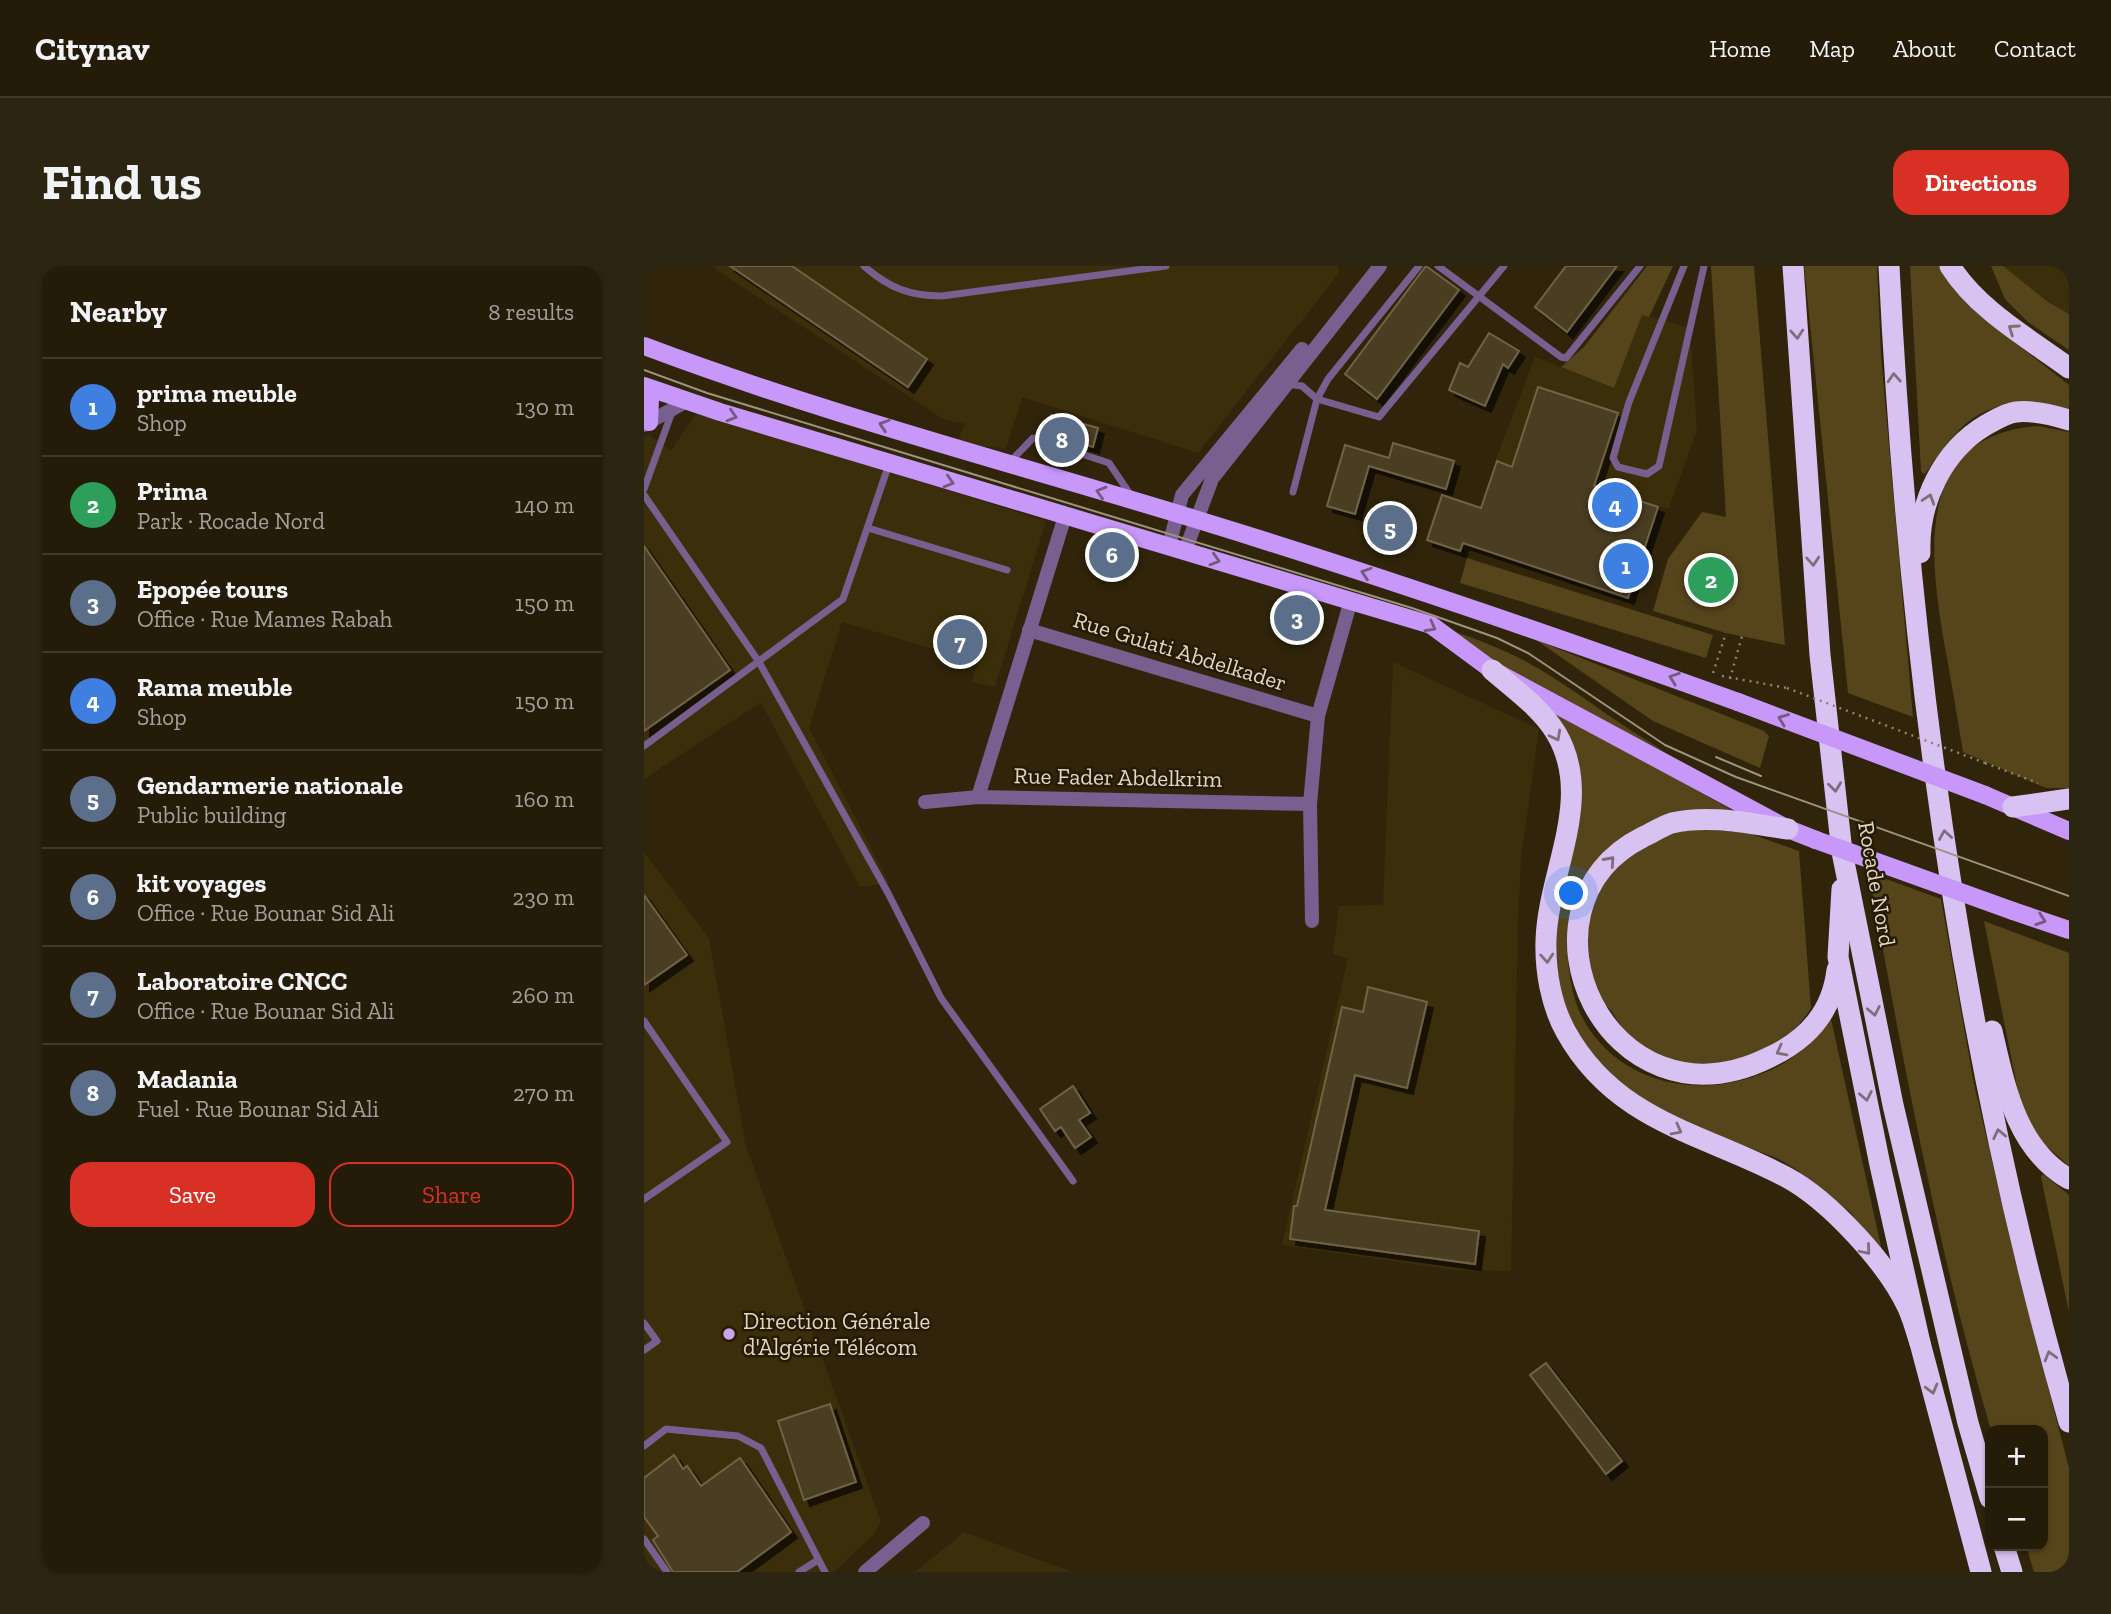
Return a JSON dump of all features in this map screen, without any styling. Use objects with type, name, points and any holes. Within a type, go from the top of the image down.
[{"type":"highway","points":[[1781,266],[1794,288]]},
{"type":"highway","name":"Rocade Nord","points":[[1793,266],[1820,655],[1844,859],[1893,1105],[1968,1423],[1987,1488]]},
{"type":"highway","points":[[1889,266],[1898,446],[1926,713],[1958,924],[2036,1308],[2069,1422]]},
{"type":"highway","points":[[1950,266],[1960,282],[2003,321],[2069,368]]},
{"type":"highway","points":[[1926,713],[1919,531],[1944,462],[1977,430],[2014,412],[2069,420]]},
{"type":"highway","points":[[1492,670],[1539,710],[1557,734],[1569,766],[1572,798],[1546,938],[1551,990],[1557,1014],[1578,1052],[1592,1070],[1633,1106],[1684,1134],[1787,1178],[1815,1197],[1847,1227],[1883,1269],[1907,1306],[1920,1343]]},
{"type":"highway","points":[[2013,807],[2069,799]]},
{"type":"highway","points":[[1788,829],[1731,821],[1700,820],[1671,824],[1618,853],[1601,872],[1589,892],[1578,933],[1582,979],[1590,1003],[1608,1030],[1635,1054],[1654,1065],[1697,1075],[1719,1075],[1755,1065],[1788,1048],[1814,1029],[1834,992],[1844,859]]},
{"type":"highway","points":[[1958,924],[1985,1006],[2019,1127],[2044,1161],[2069,1179]]},
{"type":"highway","points":[[1838,957],[1880,1165],[1920,1343],[1979,1572]]},
{"type":"highway","points":[[2006,1551],[2012,1572]]},
{"type":"main road","points":[[644,346],[1008,464],[1195,519],[1509,619],[1985,794],[2069,831]]},
{"type":"main road","points":[[644,386],[680,405],[889,463],[1431,625],[1492,670],[1788,829],[2069,930]]},
{"type":"main road","points":[[644,386],[650,399],[646,424]]},
{"type":"street","points":[[1177,549],[1176,514],[1182,495],[1369,266]]},
{"type":"street","points":[[1177,549],[1203,506],[1212,479],[1380,266]]},
{"type":"street","points":[[646,424],[680,405]]},
{"type":"street","points":[[978,797],[1065,516]]},
{"type":"street","points":[[1312,921],[1310,804],[1318,716],[1351,600]]},
{"type":"street","name":"Rue Gulati Abdelkader","points":[[1029,629],[1318,716]]},
{"type":"street","name":"Rue Fader Abdelkrim","points":[[925,802],[978,797],[1310,804]]},
{"type":"street","points":[[865,1572],[923,1523]]},
{"type":"lane","points":[[864,266],[900,291],[920,296],[1166,266]]},
{"type":"lane","points":[[1293,492],[1317,399],[1328,379],[1419,266]]},
{"type":"lane","points":[[1438,266],[1561,358],[1566,358],[1640,266]]},
{"type":"lane","points":[[1287,384],[1302,386],[1317,399],[1379,417],[1504,266]]},
{"type":"lane","points":[[1684,266],[1623,420],[1613,458],[1622,469],[1647,474],[1659,466],[1704,266]]},
{"type":"lane","points":[[644,489],[680,405]]},
{"type":"lane","points":[[1008,464],[1033,438],[1109,463],[1136,503]]},
{"type":"lane","points":[[644,746],[844,599],[889,463]]},
{"type":"lane","points":[[644,495],[759,662],[887,893],[941,998],[1073,1181]]},
{"type":"lane","points":[[868,528],[1007,570]]},
{"type":"lane","points":[[644,1021],[727,1142],[644,1199]]},
{"type":"lane","points":[[644,1323],[657,1341],[644,1350]]},
{"type":"lane","points":[[644,1446],[666,1429],[738,1436],[761,1448],[825,1572]]},
{"type":"lane","points":[[644,1539],[667,1572]]},
{"type":"lane","points":[[799,1572],[818,1560]]},
{"type":"path","points":[[1713,673],[1726,633]]},
{"type":"path","points":[[1730,679],[1742,636]]},
{"type":"path","points":[[1787,688],[2044,785]]},
{"type":"shaded area","points":[[711,266],[1338,266],[1339,273],[1198,453],[1022,397],[1006,449],[957,442],[965,424],[943,419]]},
{"type":"shaded area","points":[[1647,266],[1673,266],[1649,317],[1642,315],[1614,388],[1561,367],[1584,347]]},
{"type":"shaded area","points":[[1711,266],[1754,266],[1785,645],[1726,633],[1653,611],[1668,559],[1702,512],[1726,517]]},
{"type":"shaded area","points":[[1804,266],[1877,266],[1881,355],[1913,717],[1848,693]]},
{"type":"shaded area","points":[[1910,266],[1939,266],[1981,316],[2069,385],[2069,409],[2019,404],[2000,406],[1984,412],[1955,434],[1925,474],[1921,472]]},
{"type":"shaded area","points":[[1991,266],[2003,266],[2048,302],[2069,314],[2069,350],[2028,322],[2005,299]]},
{"type":"shaded area","points":[[2003,266],[2069,266],[2069,314],[2048,302]]},
{"type":"shaded area","points":[[1641,314],[1690,328],[1697,430],[1669,508],[1658,507],[1628,598],[1469,545],[1497,456],[1535,357],[1614,388]]},
{"type":"shaded area","points":[[697,413],[1046,521],[995,687],[972,682],[978,662],[842,622],[809,728],[889,883],[860,887],[761,703],[763,701],[644,779],[644,437],[649,435],[671,450]]},
{"type":"shaded area","points":[[2038,426],[2069,432],[2069,788],[2046,788],[1963,752],[1935,572],[1934,537],[1939,504],[1950,475],[1969,451],[1998,434]]},
{"type":"shaded area","points":[[1467,558],[1713,635],[1706,658],[1460,583]]},
{"type":"shaded area","points":[[1442,627],[1529,663],[1666,752],[1538,690]]},
{"type":"shaded area","points":[[1536,640],[1764,731],[1769,736],[1760,768],[1653,721]]},
{"type":"shaded area","points":[[1393,662],[1539,729],[1521,858],[1511,1271],[1455,1270],[1282,1245],[1348,958],[1333,954],[1339,906],[1383,905]]},
{"type":"shaded area","points":[[1549,708],[1739,814],[1614,847],[1568,960],[1574,997],[1582,1017],[1605,1048],[1635,1070],[1668,1082],[1705,1086],[1741,1081],[1776,1068],[1806,1047],[1831,1019],[1882,1251],[1850,1212],[1797,1170],[1779,1159],[1667,1117],[1606,1072],[1578,1037],[1564,1009],[1555,960],[1558,917],[1577,825]]},
{"type":"shaded area","points":[[1722,830],[1751,834],[1799,851],[1811,1008],[1799,1024],[1784,1037],[1749,1055],[1722,1062],[1677,1062],[1649,1053],[1633,1043],[1596,994],[1590,982],[1586,956],[1587,931],[1592,908],[1602,888],[1616,869],[1634,853],[1680,832]]},
{"type":"shaded area","name":"Direction Générale d'Algérie Télécom","points":[[644,852],[709,938],[746,1146],[881,1522],[873,1535],[834,1572],[644,1572]]},
{"type":"shaded area","points":[[1869,873],[1941,899],[1974,1084],[2015,1260],[2069,1468],[2069,1572],[2034,1572],[2028,1551],[2048,1551],[2048,1425],[1990,1425],[1954,1292],[1908,1083]]},
{"type":"shaded area","points":[[1984,921],[2069,953],[2069,1166],[2039,1140],[2022,1112]]},
{"type":"shaded area","points":[[2043,1174],[2069,1195],[2069,1312],[2041,1177]]},
{"type":"shaded area","points":[[964,1532],[1072,1572],[915,1572]]},
{"type":"building","points":[[730,266],[792,266],[927,359],[908,387]]},
{"type":"building","points":[[1426,266],[1459,290],[1377,399],[1345,374]]},
{"type":"building","points":[[1566,266],[1617,266],[1567,332],[1535,307]]},
{"type":"building","points":[[1489,333],[1519,351],[1508,368],[1503,364],[1485,406],[1449,390],[1460,363],[1468,367]]},
{"type":"building","points":[[1538,387],[1618,413],[1594,486],[1658,507],[1628,598],[1463,543],[1460,551],[1427,540],[1442,495],[1481,508],[1497,461],[1512,467]]},
{"type":"building","points":[[1051,415],[1098,428],[1093,447],[1080,443],[1079,447],[1045,436]]},
{"type":"building","points":[[1393,443],[1454,461],[1446,489],[1369,466],[1355,514],[1327,506],[1345,445],[1389,458]]},
{"type":"building","points":[[644,546],[730,670],[644,731]]},
{"type":"building","points":[[644,895],[687,955],[644,985]]},
{"type":"building","points":[[1368,987],[1427,1002],[1407,1088],[1355,1075],[1325,1210],[1479,1231],[1475,1264],[1290,1239],[1294,1206],[1297,1206],[1342,1007],[1363,1012]]},
{"type":"building","points":[[1073,1086],[1090,1113],[1079,1120],[1091,1137],[1075,1148],[1061,1127],[1055,1131],[1040,1109]]},
{"type":"building","points":[[1546,1363],[1622,1461],[1606,1474],[1530,1375]]},
{"type":"building","points":[[830,1404],[856,1482],[804,1500],[778,1421]]},
{"type":"building","points":[[674,1455],[683,1469],[687,1466],[701,1486],[740,1458],[791,1532],[737,1572],[673,1572],[653,1540],[658,1536],[644,1517],[644,1478]]},
{"type":"tram line","points":[[644,370],[707,393],[1412,608],[1497,638],[1528,653],[1665,745],[1736,777],[2069,896]]},
{"type":"tram line","points":[[1716,757],[1761,776]]},
{"type":"place","name":"Madania","points":[[1062,440]]},
{"type":"place","name":"Rama meuble","points":[[1615,505]]},
{"type":"place","name":"Gendarmerie nationale","points":[[1390,528]]},
{"type":"place","name":"kit voyages","points":[[1112,555]]},
{"type":"place","name":"prima meuble","points":[[1626,566]]},
{"type":"place","name":"Prima","points":[[1711,580]]},
{"type":"place","name":"Epopée tours","points":[[1297,618]]},
{"type":"place","name":"Laboratoire CNCC","points":[[960,642]]},
{"type":"place","name":"Direction Générale d'Algérie Télécom","points":[[729,1334]]}]
